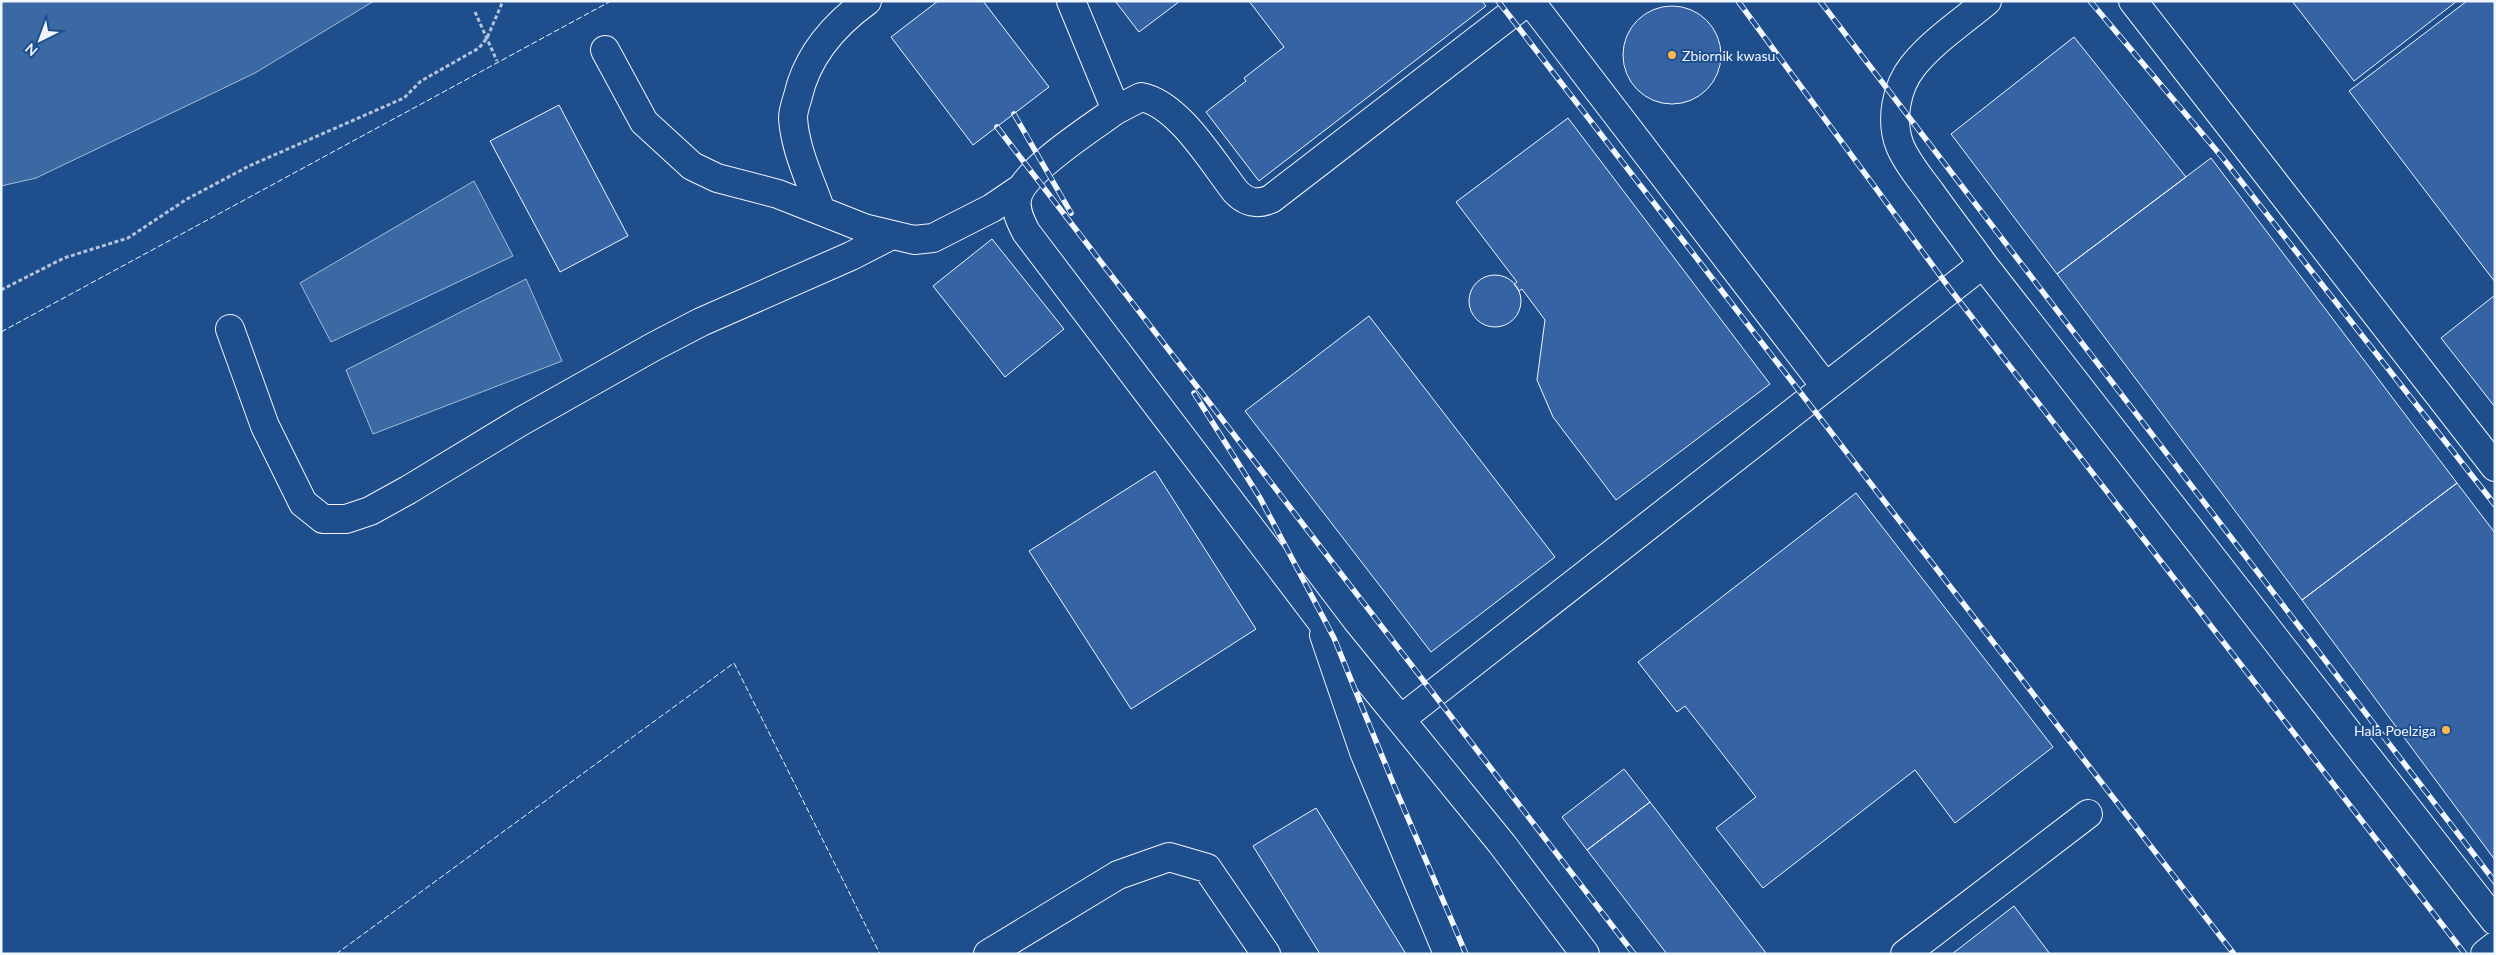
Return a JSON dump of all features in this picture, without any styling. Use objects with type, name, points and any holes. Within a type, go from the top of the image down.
[{"type":"lane","points":[[821,211],[796,138],[793,116],[802,80],[813,56],[833,31],[867,1]]},
{"type":"lane","points":[[1071,1],[1116,110]]},
{"type":"lane","points":[[606,50],[644,122],[692,166],[717,178],[778,194],[864,228],[890,236],[914,240],[934,238],[992,208],[1020,189],[1033,173],[1116,110],[1132,100],[1142,97],[1162,103],[1181,121],[1236,192],[1244,199],[1262,202],[1271,199],[1529,1],[1824,386]]},
{"type":"lane","points":[[1987,1],[1927,51],[1912,67],[1902,84],[1897,101],[1896,122],[1900,145],[1910,164],[1983,264],[2495,921]]},
{"type":"lane","points":[[2133,1],[2495,467]]},
{"type":"lane","points":[[1020,189],[1017,209],[1026,232],[1317,615],[1502,844],[1585,954]]},
{"type":"lane","points":[[230,329],[265,426],[303,503],[322,518],[346,519],[370,511],[408,490],[512,427],[701,322],[850,256],[890,236]]},
{"type":"lane","points":[[1401,719],[1824,386],[1983,264]]},
{"type":"lane","points":[[1317,615],[1364,752],[1448,954]]},
{"type":"lane","points":[[1905,954],[2088,814]]},
{"type":"lane","points":[[988,954],[1118,875],[1168,857],[1207,868],[1266,954]]},
{"type":"lane","points":[[2485,954],[2495,946]]},
{"type":"path","points":[[1,290],[64,258],[128,238],[188,199],[250,166],[404,98],[421,81],[479,48],[487,38],[503,1]]},
{"type":"path","points":[[475,12],[497,61]]},
{"type":"water","points":[[1,1],[374,1],[255,73],[36,178],[1,186]]},
{"type":"water","points":[[474,181],[513,256],[331,342],[300,283]]},
{"type":"water","points":[[526,279],[562,361],[373,434],[346,370]]},
{"type":"building","points":[[938,1],[983,1],[1049,87],[973,145],[891,37]]},
{"type":"building","points":[[1115,1],[1180,1],[1139,32]]},
{"type":"building","points":[[1249,1],[1482,1],[1486,6],[1259,181],[1206,112],[1246,81],[1244,78],[1284,47]]},
{"type":"building","points":[[2292,1],[2457,1],[2354,81]]},
{"type":"building","points":[[2467,1],[2495,1],[2495,282],[2349,91]]},
{"type":"building","name":"Zbiornik kwasu","points":[[1672,6],[1691,10],[1707,20],[1717,36],[1721,55],[1717,74],[1707,90],[1691,100],[1672,104],[1653,100],[1637,90],[1627,74],[1623,55],[1627,36],[1637,20],[1653,10]]},
{"type":"building","points":[[2074,37],[2186,177],[2057,274],[1951,134]]},
{"type":"building","points":[[559,105],[628,236],[560,272],[490,141]]},
{"type":"building","points":[[1568,118],[1770,384],[1616,500],[1553,417],[1537,380],[1545,320],[1522,289],[1519,291],[1514,284],[1517,282],[1456,202]]},
{"type":"building","points":[[2211,158],[2457,483],[2302,600],[2057,274]]},
{"type":"building","points":[[992,239],[1064,329],[1005,377],[933,286]]},
{"type":"building","points":[[1495,275],[1505,277],[1513,283],[1519,291],[1521,301],[1519,311],[1513,319],[1505,325],[1495,327],[1485,325],[1477,319],[1471,311],[1469,301],[1471,291],[1477,283],[1485,277]]},
{"type":"building","points":[[2495,295],[2495,407],[2441,338]]},
{"type":"building","points":[[1369,316],[1555,557],[1431,652],[1245,411]]},
{"type":"building","points":[[1155,471],[1256,629],[1131,709],[1029,551]]},
{"type":"building","name":"Hala Poelziga","points":[[2457,483],[2495,533],[2495,860],[2302,600]]},
{"type":"building","points":[[1856,493],[2053,747],[1955,823],[1915,770],[1763,888],[1716,828],[1756,797],[1685,706],[1677,712],[1638,662]]},
{"type":"building","points":[[1624,769],[1650,802],[1587,850],[1562,817]]},
{"type":"building","points":[[1650,802],[1765,954],[1667,954],[1587,850]]},
{"type":"building","points":[[1316,808],[1406,954],[1320,954],[1253,846]]},
{"type":"building","points":[[2014,906],[2050,954],[1952,954]]},
{"type":"railway","points":[[1498,1],[2234,954]]},
{"type":"railway","points":[[1738,1],[1950,289],[2465,954]]},
{"type":"railway","points":[[1820,1],[2495,882]]},
{"type":"railway","points":[[2090,1],[2222,157],[2495,505]]},
{"type":"railway","points":[[1014,114],[1071,213]]},
{"type":"railway","points":[[997,127],[1634,954]]},
{"type":"railway","points":[[1194,393],[1260,498],[1334,638],[1466,954]]},
{"type":"fence","points":[[1,332],[611,1]]},
{"type":"fence","points":[[336,954],[734,663],[880,954]]},
{"type":"place","name":"Zbiornik kwasu","points":[[1672,55]]},
{"type":"place","name":"Hala Poelziga","points":[[2446,730]]}]
